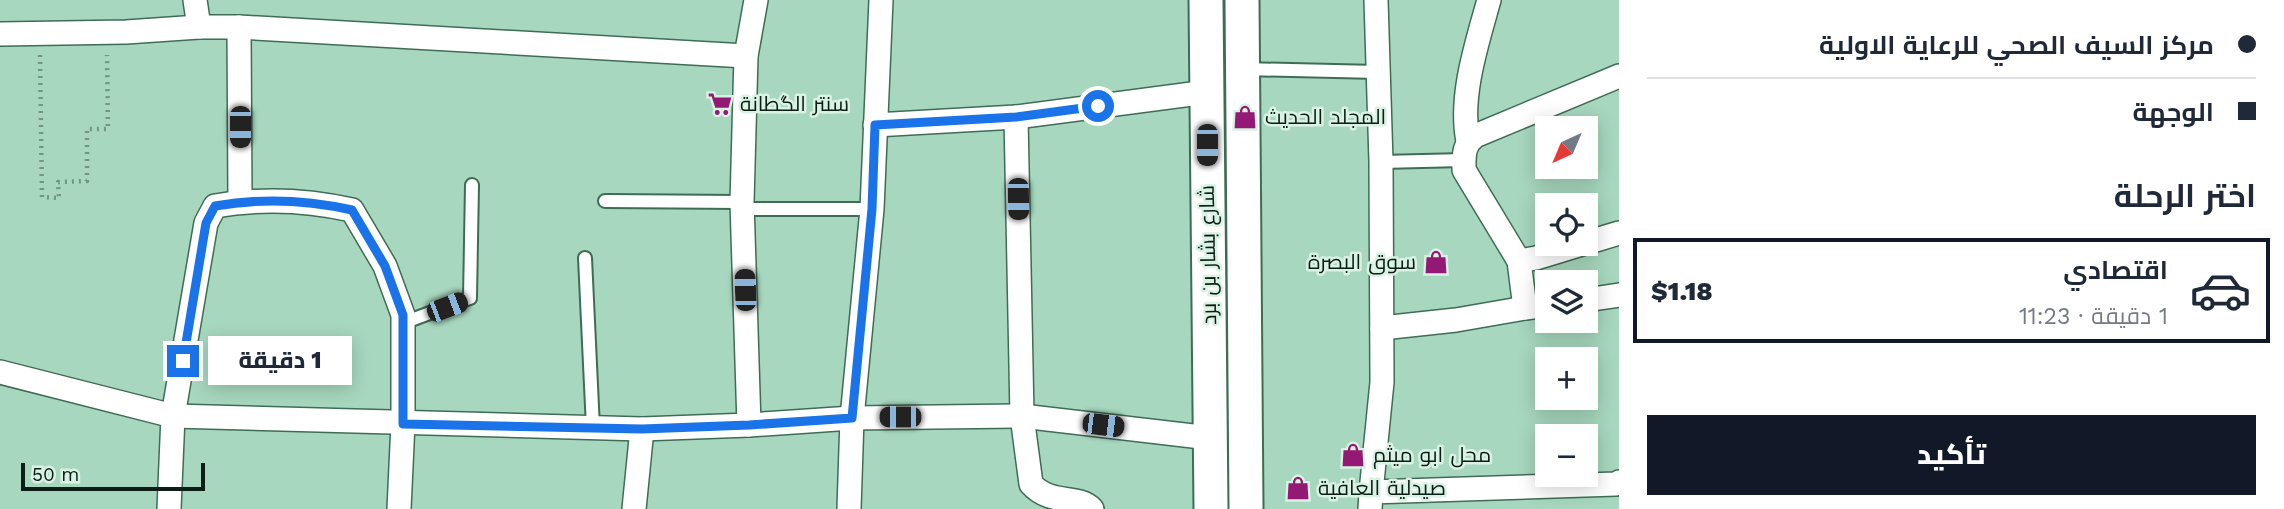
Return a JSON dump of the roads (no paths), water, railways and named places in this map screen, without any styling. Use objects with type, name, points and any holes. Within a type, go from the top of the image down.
[{"type":"main road","name":"شارع بشار بن برد","points":[[1206,0],[1211,509]]},
{"type":"main road","name":"شارع بشار بن برد","points":[[1242,0],[1246,509]]},
{"type":"street","points":[[195,0],[199,27]]},
{"type":"street","points":[[749,425],[742,206],[746,56],[756,0]]},
{"type":"street","points":[[849,509],[852,418],[872,209],[881,0]]},
{"type":"street","points":[[1376,0],[1381,162],[1382,382],[1371,500],[1619,482]]},
{"type":"street","points":[[1489,0],[1472,63],[1465,126],[1465,170],[1519,261],[1535,304]]},
{"type":"street","points":[[239,27],[240,202]]},
{"type":"street","points":[[0,34],[239,27],[746,56]]},
{"type":"street","points":[[1466,150],[1475,136],[1619,76]]},
{"type":"street","points":[[875,125],[1016,117],[1207,92]]},
{"type":"street","points":[[1016,117],[1022,416],[1031,484],[1038,492],[1051,498],[1088,504],[1092,509]]},
{"type":"street","points":[[169,509],[173,416],[206,223],[215,206],[240,202],[320,203],[352,210],[385,266],[403,315],[403,424],[399,509]]},
{"type":"street","points":[[1598,239],[1619,233]]},
{"type":"street","points":[[1519,261],[1543,256]]},
{"type":"street","points":[[1598,298],[1619,295]]},
{"type":"street","points":[[1382,328],[1535,307]]},
{"type":"street","points":[[0,372],[173,416],[642,429],[852,418],[1022,416],[1210,438]]},
{"type":"street","points":[[634,509],[642,429]]},
{"type":"lane","points":[[1243,69],[1378,72]]},
{"type":"lane","points":[[1381,162],[1466,150]]},
{"type":"lane","points":[[403,323],[470,298],[472,185]]},
{"type":"lane","points":[[605,201],[872,209]]},
{"type":"lane","points":[[585,258],[593,428]]},
{"type":"place","name":"سنتر الگطانة","points":[[720,104]]},
{"type":"place","name":"المجلد الحديث","points":[[1245,117]]},
{"type":"place","name":"سوق البصرة","points":[[1436,262]]},
{"type":"place","name":"محل ابو ميثم","points":[[1353,455]]},
{"type":"place","name":"صيدلية العافية","points":[[1298,488]]}]
